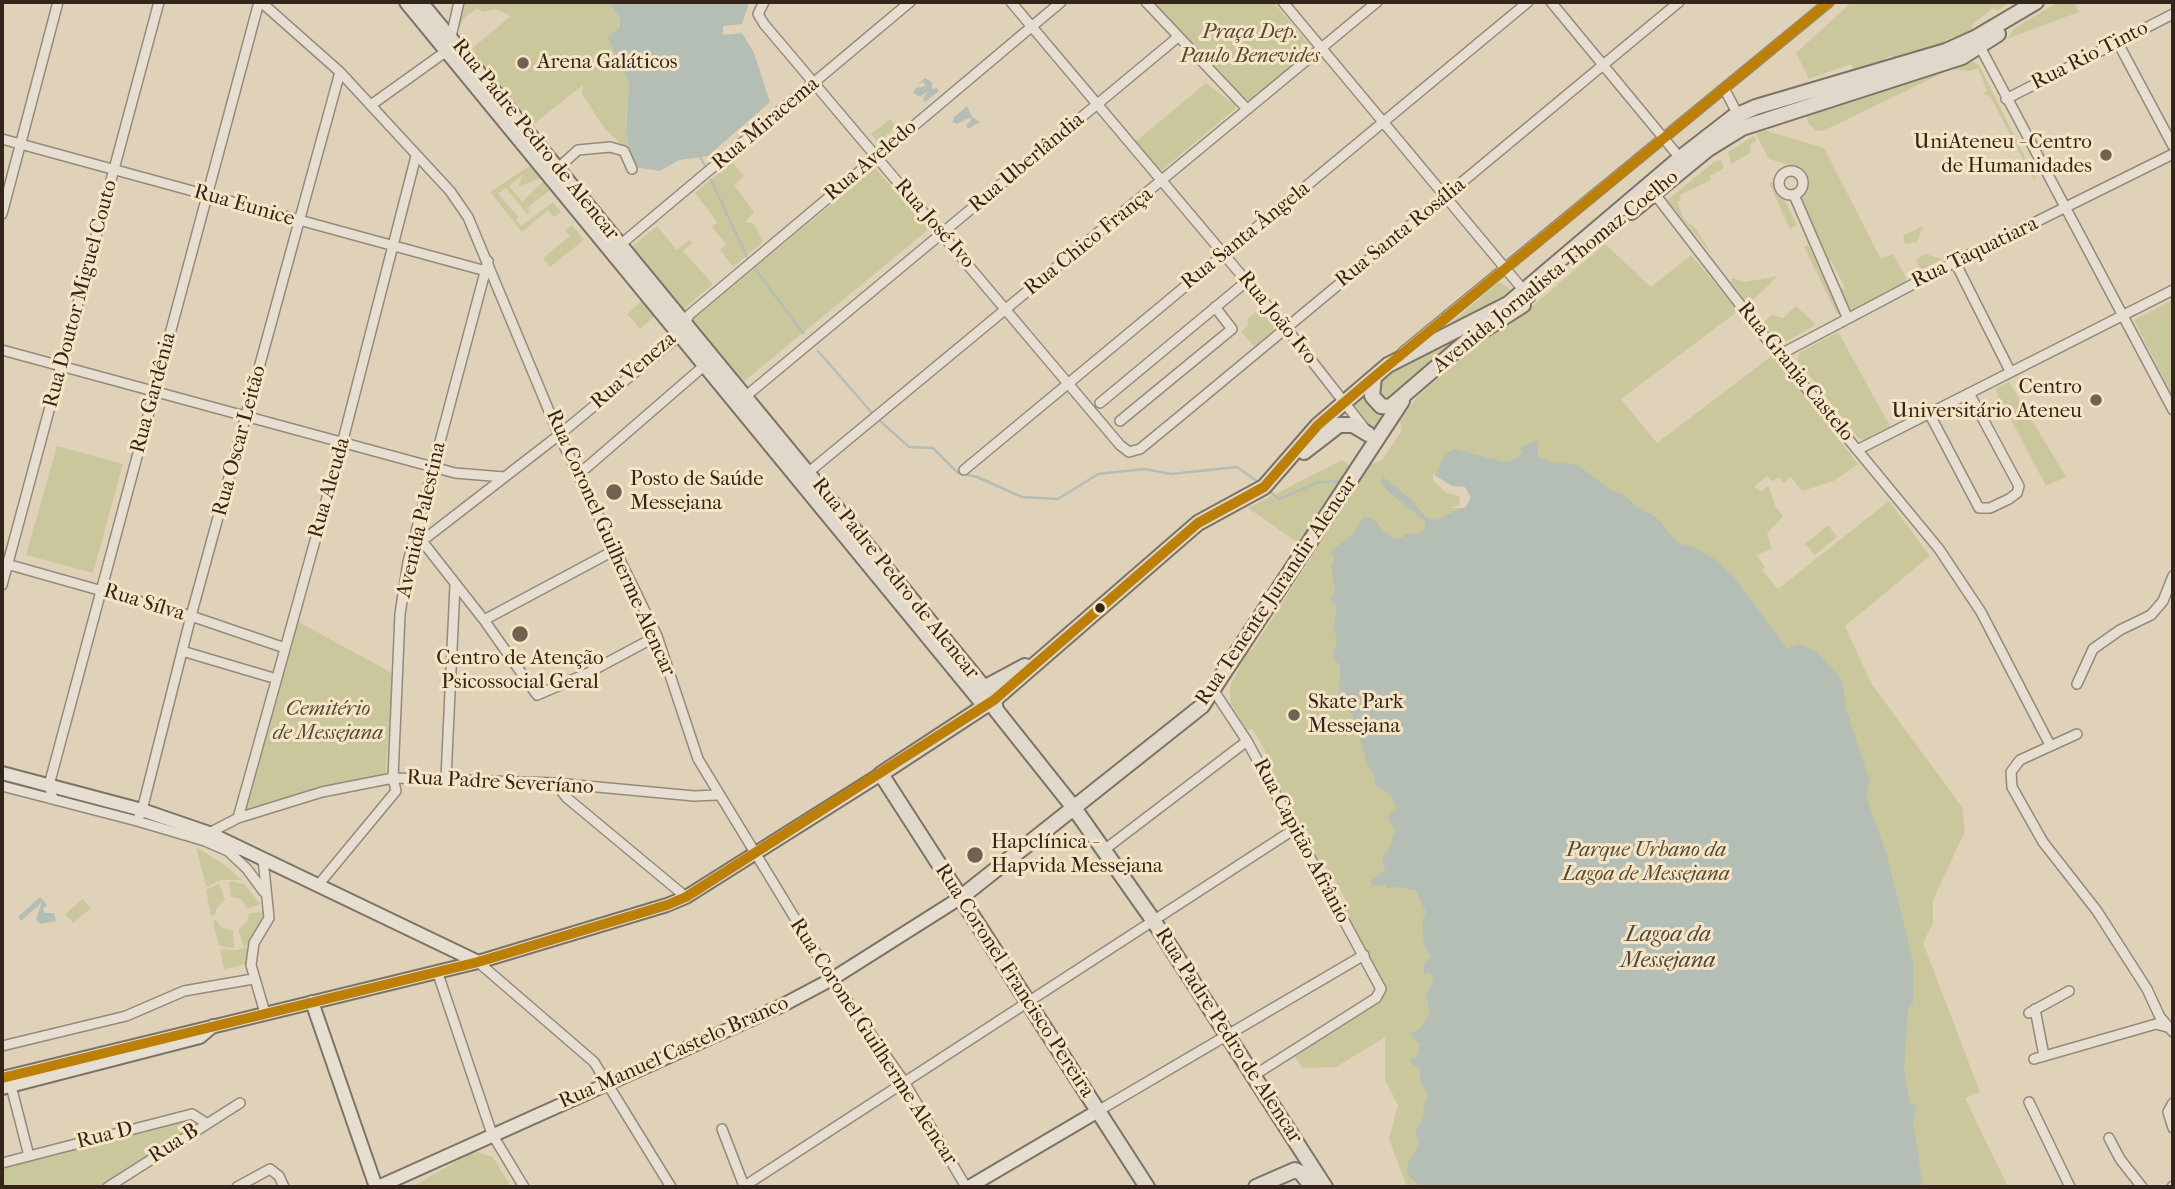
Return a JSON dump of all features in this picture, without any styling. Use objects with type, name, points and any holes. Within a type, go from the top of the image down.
[{"type":"main road","name":"Rua Padre Pedro de Alencar","points":[[407,2],[450,44],[558,168],[574,196],[620,245],[705,365],[803,476],[988,698],[1074,808],[1153,920],[1325,1187]]},
{"type":"main road","name":"Rua Padre Pedro de Alencar","points":[[420,2],[450,44],[682,329],[746,396],[803,476]]},
{"type":"main road","name":"Avenida Jornalista Thomaz Coelho","points":[[1407,394],[1468,340],[1708,149],[1742,128],[1962,57],[2036,2]]},
{"type":"main road","name":"Avenida Jornalista Thomaz Coelho","points":[[1276,475],[1318,425],[1388,365],[1527,295],[1680,158],[1738,115],[1978,43],[2050,2]]},
{"type":"main road","points":[[1374,377],[1371,392],[1381,406],[1390,407],[1407,394]]},
{"type":"main road","name":"Rua Tenente Jurandir Alencar","points":[[960,898],[1187,720],[1214,691],[1370,441],[1407,394]]},
{"type":"main road","points":[[881,774],[1039,660],[1198,523],[1250,496],[1334,427],[1347,424],[1370,441]]},
{"type":"main road","name":"Rua Coronel Francisco Pereira","points":[[881,774],[1147,1187]]},
{"type":"main road","name":"Rua Padre Pedro de Alencar","points":[[1256,1187],[1292,1170],[1301,1173],[1312,1187]]},
{"type":"street","points":[[2,214],[58,2]]},
{"type":"street","name":"Rua Doutor Miguel Couto","points":[[2,585],[5,563],[62,366],[159,2]]},
{"type":"street","name":"Rua Coronel Guilherme Alencar","points":[[260,2],[340,72],[468,217],[559,435],[657,636],[692,748],[717,795],[832,979],[903,1080],[967,1187]]},
{"type":"street","name":"Rua Gardênia","points":[[49,785],[260,2]]},
{"type":"street","points":[[371,105],[450,44],[459,2]]},
{"type":"street","name":"Rua José Ivo","points":[[764,2],[758,14],[764,24],[1120,445]]},
{"type":"street","name":"Rua Miracema","points":[[620,245],[910,2]]},
{"type":"street","name":"Rua João Ivo","points":[[1011,2],[1286,328],[1345,402],[1370,441]]},
{"type":"street","name":"Rua Aveledo","points":[[682,329],[689,315],[1061,2]]},
{"type":"street","points":[[1146,2],[1247,109]]},
{"type":"street","points":[[1283,2],[1527,295]]},
{"type":"street","name":"Rua Chico França","points":[[803,476],[1377,2]]},
{"type":"street","name":"Rua Santa Ângela","points":[[964,470],[1528,2]]},
{"type":"street","points":[[1551,2],[1680,158]]},
{"type":"street","name":"Rua Santa Rosália","points":[[1120,445],[1129,452],[1140,449],[1679,2]]},
{"type":"street","points":[[1388,365],[1724,88],[1818,5],[1829,2]]},
{"type":"street","name":"Rua Rio Tinto","points":[[2006,99],[2173,14]]},
{"type":"street","name":"Rua Uberlândia","points":[[746,396],[1178,37]]},
{"type":"street","points":[[1978,43],[2173,410]]},
{"type":"street","points":[[2118,43],[2173,146]]},
{"type":"street","name":"Rua Oscar Leitão","points":[[140,815],[191,616],[248,416],[340,72]]},
{"type":"street","points":[[1724,88],[1738,115]]},
{"type":"street","name":"Rua Eunice","points":[[2,139],[113,172],[486,271]]},
{"type":"street","points":[[558,168],[578,150],[610,147],[624,151],[632,169]]},
{"type":"street","name":"Rua Taquatiara","points":[[1779,355],[1955,262],[2173,155]]},
{"type":"street","name":"Rua Aleuda","points":[[238,818],[343,440],[416,156]]},
{"type":"street","name":"Rua Granja Castelo","points":[[1654,193],[1779,355],[1939,549],[1981,612],[2050,746]]},
{"type":"street","points":[[1794,195],[1847,317]]},
{"type":"street","name":"Avenida Palestina","points":[[319,884],[396,791],[393,778],[400,614],[433,466],[488,260]]},
{"type":"street","points":[[1955,262],[2010,372]]},
{"type":"street","points":[[1100,403],[1247,281]]},
{"type":"street","points":[[1857,450],[2173,290]]},
{"type":"street","points":[[1119,421],[1232,329],[1215,307]]},
{"type":"street","name":"Rua Veneza","points":[[418,541],[559,435],[682,329]]},
{"type":"street","points":[[2,350],[467,475],[504,477]]},
{"type":"street","points":[[586,468],[705,365]]},
{"type":"street","points":[[1929,413],[1979,508],[1990,508],[2009,499],[2017,493],[2019,486],[1969,393]]},
{"type":"street","points":[[418,541],[484,620],[534,694],[544,694],[657,636]]},
{"type":"street","points":[[484,620],[615,550]]},
{"type":"street","name":"Rua Sílva","points":[[5,563],[191,616],[285,648]]},
{"type":"street","points":[[2077,684],[2094,649],[2120,630],[2151,615],[2163,601],[2173,576]]},
{"type":"street","points":[[446,778],[456,585]]},
{"type":"street","points":[[182,651],[270,677]]},
{"type":"street","name":"Rua Capitão Afrânio","points":[[1214,691],[1247,741],[1293,830],[1380,985],[1379,993],[1253,1076]]},
{"type":"street","points":[[2077,734],[2020,760],[2013,768],[2012,787],[2043,842],[2097,911],[2171,1030]]},
{"type":"street","points":[[1104,850],[1247,741]]},
{"type":"street","points":[[2,773],[85,795],[189,831],[228,851],[247,869],[266,894]]},
{"type":"street","points":[[29,1156],[6,1082],[200,1037],[214,1025],[478,962],[667,905],[686,897],[881,774]]},
{"type":"street","name":"Rua Padre Severíano","points":[[209,833],[238,818],[322,792],[393,778],[555,783],[694,796],[717,795]]},
{"type":"street","points":[[555,783],[566,797],[686,897]]},
{"type":"street","points":[[49,785],[53,799]]},
{"type":"street","points":[[2,786],[92,809],[140,815]]},
{"type":"street","points":[[85,795],[92,809]]},
{"type":"street","points":[[722,1129],[743,1187],[903,1080],[1293,830]]},
{"type":"street","points":[[189,831],[209,833],[478,962],[594,1062],[671,1187]]},
{"type":"street","points":[[228,851],[244,850]]},
{"type":"street","points":[[263,859],[269,918],[252,950],[253,979],[265,1013]]},
{"type":"street","name":"Rua Manuel Castelo Branco","points":[[377,1187],[783,1005],[832,979],[960,898]]},
{"type":"street","points":[[967,1187],[1364,955]]},
{"type":"street","points":[[437,971],[492,1134],[524,1187]]},
{"type":"street","points":[[2,1046],[127,1016],[184,991],[253,979]]},
{"type":"street","points":[[2069,991],[2032,1011],[2039,1057],[2156,1024],[2171,1030]]},
{"type":"street","points":[[312,1002],[377,1187]]},
{"type":"street","points":[[2029,1102],[2070,1187]]},
{"type":"street","name":"Rua B","points":[[108,1187],[240,1103]]},
{"type":"street","points":[[2173,1103],[2168,1112],[2173,1128]]},
{"type":"street","name":"Rua D","points":[[2,1163],[192,1114],[206,1123]]},
{"type":"street","points":[[2109,1138],[2120,1159],[2142,1187]]},
{"type":"street","points":[[237,1187],[261,1172],[275,1171],[284,1187]]},
{"type":"green space","points":[[464,2],[608,2],[620,18],[613,45],[629,82],[626,123],[631,154],[605,129],[582,94],[583,85],[531,126],[469,51],[511,16],[495,9],[484,12],[477,9],[466,16],[459,26]]},
{"type":"green space","name":"Praça Dep. Paulo Benevides","points":[[1153,2],[1273,2],[1310,45],[1308,51],[1250,101],[1246,100]]},
{"type":"green space","points":[[1852,2],[2011,2],[1997,11],[1994,7],[1973,24],[1971,31],[1945,40],[1944,45],[1894,60],[1892,55],[1884,59],[1885,63],[1854,71],[1851,64],[1809,79],[1796,53]]},
{"type":"green space","points":[[2058,2],[2074,2],[2079,12],[2007,39],[2015,28]]},
{"type":"green space","points":[[1973,62],[1979,65],[2036,179],[2034,180],[1990,96],[1982,94],[1987,91],[1978,68],[1970,71],[1951,69],[1823,131],[1815,130],[1808,123],[1806,114]]},
{"type":"green space","points":[[1206,83],[1235,105],[1235,109],[1162,170],[1158,169],[1135,142]]},
{"type":"green space","points":[[890,119],[897,127],[878,142],[871,134]]},
{"type":"green space","points":[[1761,129],[1824,148],[1881,259],[1893,254],[1906,278],[1904,284],[1853,309],[1849,308],[1840,291],[1845,288],[1831,260],[1827,262],[1801,201],[1806,187],[1805,178],[1796,167],[1769,159],[1756,134]]},
{"type":"green space","points":[[1754,136],[1756,141],[1751,144],[1750,153],[1731,164],[1728,152]]},
{"type":"green space","points":[[1721,160],[1724,168],[1710,176],[1711,180],[1680,195],[1681,200],[1677,202],[1684,219],[1696,229],[1713,256],[1667,200],[1714,162]]},
{"type":"green space","points":[[732,162],[744,176],[734,185],[754,212],[745,222],[754,224],[763,242],[733,267],[720,250],[726,244],[712,227],[717,222],[695,193]]},
{"type":"green space","points":[[531,165],[541,178],[518,187],[523,174],[509,186],[522,202],[543,181],[550,190],[527,208],[530,212],[527,214],[506,188],[498,194],[519,217],[516,220],[521,226],[553,202],[561,212],[554,217],[548,210],[522,232],[490,192]]},
{"type":"green space","points":[[875,168],[929,229],[742,383],[691,321]]},
{"type":"green space","points":[[1775,181],[1797,225],[1790,229],[1769,183]]},
{"type":"green space","points":[[572,225],[584,240],[550,267],[543,258],[570,236],[565,230]]},
{"type":"green space","points":[[657,226],[677,250],[689,240],[692,243],[683,251],[713,284],[681,311],[630,248]]},
{"type":"green space","points":[[1923,226],[1917,242],[1905,244],[1903,236]]},
{"type":"green space","name":"Lagoa da Messejana","points":[[1605,244],[1651,287],[1691,255],[1738,311],[1621,399],[1657,443],[1773,355],[1858,464],[1834,481],[1802,491],[1791,477],[1784,483],[1779,477],[1772,481],[1767,476],[1754,487],[1762,491],[1769,486],[1775,506],[1783,516],[1767,534],[1772,549],[1756,555],[1765,567],[1762,570],[1778,589],[1889,501],[1930,556],[1845,626],[1871,683],[1962,807],[1965,831],[1933,900],[1933,923],[1923,943],[1980,1092],[1965,1098],[2008,1187],[1407,1187],[1389,1139],[1398,1105],[1385,1080],[1385,1037],[1336,1067],[1302,1068],[1295,1056],[1381,1002],[1385,987],[1345,911],[1348,904],[1329,870],[1319,864],[1263,761],[1266,753],[1253,729],[1247,730],[1231,704],[1230,686],[1247,653],[1253,649],[1370,465],[1382,460],[1402,430],[1400,421],[1417,397],[1475,346],[1519,318]]},
{"type":"green space","points":[[1808,245],[1841,312],[1837,314],[1804,247]]},
{"type":"green space","points":[[1925,254],[1942,259],[1921,270],[1916,260]]},
{"type":"green space","points":[[1778,276],[1752,301],[1745,301],[1731,281],[1733,278],[1745,282]]},
{"type":"green space","points":[[1499,282],[1509,288],[1512,296],[1438,334]]},
{"type":"green space","points":[[2173,300],[2173,397],[2134,320]]},
{"type":"green space","points":[[642,301],[655,316],[640,329],[627,314]]},
{"type":"green space","points":[[1796,306],[1816,325],[1783,343],[1776,341],[1764,322],[1772,315],[1783,318]]},
{"type":"green space","points":[[1260,309],[1274,325],[1273,331],[1254,346],[1241,332],[1249,325],[1247,319]]},
{"type":"green space","points":[[1476,325],[1388,403],[1383,402],[1376,391],[1379,380],[1399,364]]},
{"type":"green space","points":[[1838,332],[1890,426],[1863,440],[1859,439],[1798,361],[1799,353]]},
{"type":"green space","points":[[2009,382],[2066,477],[2046,486],[1995,389]]},
{"type":"green space","points":[[1365,394],[1372,407],[1388,412],[1372,437],[1354,403]]},
{"type":"green space","points":[[57,446],[123,464],[93,573],[26,555]]},
{"type":"green space","points":[[1342,460],[1352,468],[1300,544],[1248,508]]},
{"type":"green space","points":[[1828,525],[1837,537],[1815,555],[1805,544]]},
{"type":"green space","name":"Cemitério de Messejana","points":[[295,620],[394,674],[385,775],[322,787],[237,816]]},
{"type":"green space","points":[[196,847],[222,863],[242,880],[222,880],[206,887]]},
{"type":"green space","points":[[229,881],[244,884],[260,904],[248,909],[241,899],[231,897]]},
{"type":"green space","points":[[219,884],[225,899],[215,915],[211,916],[206,890]]},
{"type":"green space","points":[[83,899],[91,908],[73,923],[65,914]]},
{"type":"green space","points":[[264,912],[264,918],[248,945],[244,946],[238,930],[247,922],[249,913]]},
{"type":"green space","points":[[216,920],[222,928],[233,931],[234,948],[219,946],[213,921]]},
{"type":"green space","points":[[247,947],[247,964],[224,969],[220,949],[236,950]]},
{"type":"green space","points":[[192,1115],[205,1123],[106,1187],[2,1187],[2,1165]]},
{"type":"green space","points":[[474,1151],[493,1157],[511,1187],[412,1187]]},
{"type":"water","points":[[608,2],[749,2],[742,24],[723,26],[723,35],[742,33],[754,53],[770,102],[708,156],[679,160],[660,171],[634,167],[626,133],[629,82],[608,38],[619,27],[620,18]]},
{"type":"water","points":[[925,78],[932,82],[932,89],[937,88],[939,91],[925,102],[923,99],[928,91],[920,97],[913,93],[916,88],[925,86],[924,82],[918,84]]},
{"type":"water","points":[[967,106],[972,117],[980,122],[968,129],[966,125],[971,121],[970,117],[957,124],[953,122],[953,118]]},
{"type":"water","name":"Lagoa da Messejana","points":[[1538,440],[1538,457],[1551,462],[1578,465],[1610,490],[1623,494],[1637,507],[1656,517],[1678,543],[1694,547],[1713,558],[1733,576],[1787,648],[1799,644],[1817,652],[1842,680],[1846,708],[1870,782],[1866,796],[1887,855],[1913,962],[1913,1003],[1908,1008],[1904,1071],[1910,1104],[1917,1106],[1913,1121],[1923,1187],[1421,1187],[1407,1174],[1408,1162],[1419,1145],[1415,1131],[1425,1115],[1423,1106],[1428,1096],[1420,1080],[1420,1068],[1413,1065],[1409,1058],[1416,1058],[1420,1044],[1410,1034],[1420,1028],[1430,1014],[1426,997],[1434,978],[1429,973],[1424,974],[1424,965],[1431,956],[1422,942],[1422,921],[1426,912],[1416,891],[1402,887],[1387,888],[1386,884],[1372,887],[1371,880],[1385,871],[1382,855],[1388,852],[1395,830],[1387,817],[1396,809],[1391,794],[1375,786],[1374,774],[1368,767],[1354,718],[1339,696],[1340,666],[1333,657],[1337,639],[1333,628],[1337,606],[1330,600],[1335,592],[1331,551],[1354,533],[1364,516],[1376,521],[1384,532],[1395,538],[1402,538],[1404,534],[1419,534],[1425,530],[1426,522],[1391,494],[1381,483],[1383,477],[1411,499],[1426,517],[1432,520],[1441,518],[1461,508],[1464,502],[1463,494],[1435,478],[1444,455],[1454,449],[1505,462],[1516,459],[1522,452],[1520,447]]},
{"type":"water","points":[[40,897],[47,905],[43,909],[45,913],[54,913],[56,921],[40,924],[36,919],[42,902],[21,921],[18,917]]},
{"type":"pier","points":[[1433,474],[1452,486],[1465,487],[1471,498],[1465,508],[1451,508],[1459,505],[1460,496],[1447,493],[1433,481]]},
{"type":"waterway","points":[[698,153],[705,166]]},
{"type":"waterway","points":[[711,180],[747,257]]},
{"type":"waterway","points":[[753,266],[803,333]]},
{"type":"waterway","points":[[818,351],[873,414]]},
{"type":"waterway","points":[[878,419],[909,447],[933,448],[958,473],[977,477],[1022,497],[1058,499],[1098,474],[1145,469],[1171,474],[1237,467],[1261,484]]},
{"type":"waterway","points":[[1269,491],[1279,499],[1319,482],[1342,481]]},
{"type":"transit line","points":[[2,1078],[478,962],[686,897],[994,700],[1198,523],[1264,487],[1318,425],[1829,2]]},
{"type":"place","name":"Arena Galáticos","points":[[523,63]]},
{"type":"place","name":"UniAteneu - Centro de Humanidades","points":[[2106,155]]},
{"type":"place","name":"Centro Universitário Ateneu","points":[[2096,400]]},
{"type":"place","name":"Posto de Saúde Messejana","points":[[614,492]]},
{"type":"place","name":"Centro de Atenção Psicossocial Geral","points":[[520,634]]},
{"type":"place","name":"Skate Park Messejana","points":[[1294,715]]},
{"type":"place","name":"Hapclínica - Hapvida Messejana","points":[[975,855]]},
{"type":"park label","name":"Parque Urbano da Lagoa de Messejana","points":[[1646,863]]}]
